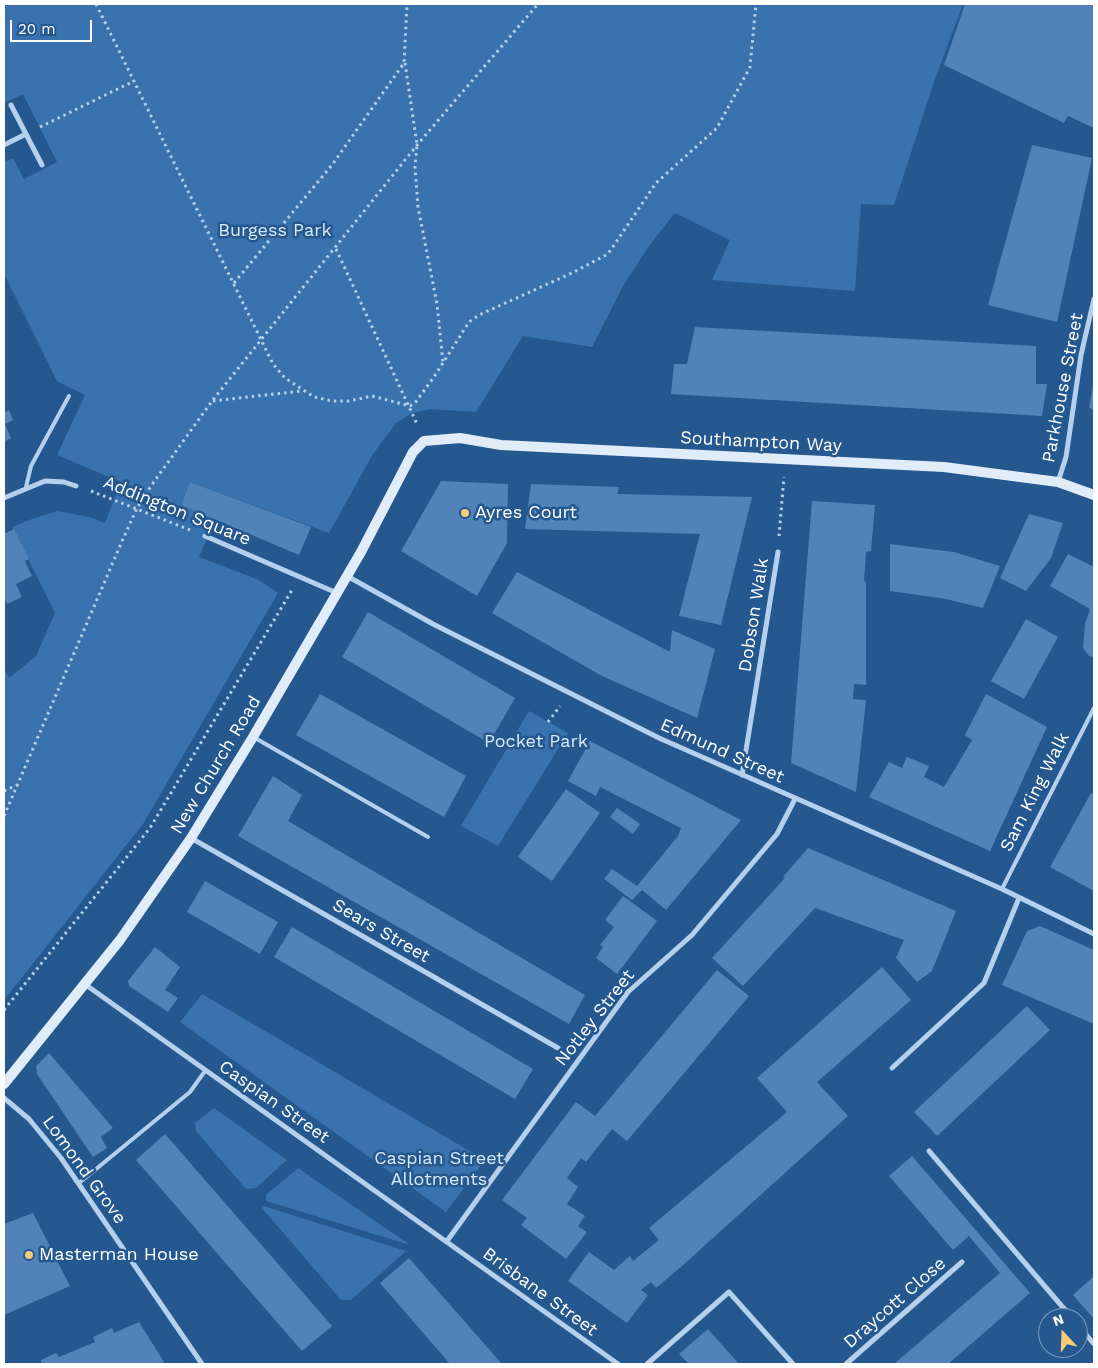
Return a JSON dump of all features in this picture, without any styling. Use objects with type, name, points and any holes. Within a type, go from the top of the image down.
[{"type":"main road","name":"Southampton Way","points":[[424,441],[460,438],[501,445],[944,467],[1058,482],[1094,495]]},
{"type":"main road","name":"New Church Road","points":[[4,1084],[86,985],[120,940],[191,838],[253,737],[347,576],[413,452],[424,441]]},
{"type":"street","points":[[12,104],[42,165]]},
{"type":"street","points":[[4,145],[26,134]]},
{"type":"street","name":"Parkhouse Street","points":[[1058,482],[1066,457],[1081,355],[1094,299]]},
{"type":"street","name":"Addington Square","points":[[4,498],[26,487],[45,481],[64,482],[76,486]]},
{"type":"street","name":"Addington Square","points":[[204,536],[337,592]]},
{"type":"street","name":"Dobson Walk","points":[[742,775],[778,552]]},
{"type":"street","name":"Edmund Street","points":[[347,576],[433,624],[659,738],[795,800],[1002,889],[1094,934]]},
{"type":"street","name":"Notley Street","points":[[447,1241],[628,992],[692,935],[777,834],[795,800]]},
{"type":"street","name":"Sears Street","points":[[191,838],[558,1048]]},
{"type":"street","points":[[892,1068],[984,982],[1019,898]]},
{"type":"street","name":"Caspian Street","points":[[86,985],[447,1241]]},
{"type":"street","name":"Lomond Grove","points":[[4,1098],[42,1132],[79,1183],[202,1364]]},
{"type":"street","points":[[929,1151],[1063,1308]]},
{"type":"street","name":"Brisbane Street","points":[[447,1241],[618,1364]]},
{"type":"street","name":"Draycott Close","points":[[846,1364],[962,1262]]},
{"type":"street","points":[[647,1364],[729,1292],[794,1364]]},
{"type":"lane","points":[[26,487],[31,466],[69,396]]},
{"type":"lane","name":"Sam King Walk","points":[[1002,889],[1094,708]]},
{"type":"lane","points":[[253,737],[428,836]]},
{"type":"lane","points":[[79,1183],[190,1092],[205,1071]]},
{"type":"path","points":[[96,4],[273,364],[285,378],[301,391],[314,397],[332,401],[349,401],[372,396],[410,406],[415,403],[469,322],[479,314],[572,273],[608,254],[656,183],[712,134],[725,116],[750,67],[756,4]]},
{"type":"path","points":[[407,4],[404,62],[417,145],[415,167],[418,206],[426,258],[437,304],[443,363]]},
{"type":"path","points":[[4,816],[137,508],[212,401],[336,249],[417,145],[538,4]]},
{"type":"path","points":[[234,282],[332,165],[404,62]]},
{"type":"path","points":[[26,134],[134,81]]},
{"type":"path","points":[[336,249],[410,406],[424,441]]},
{"type":"path","points":[[212,401],[301,391]]},
{"type":"path","name":"Dobson Walk","points":[[778,552],[786,459]]},
{"type":"path","name":"Addington Square","points":[[76,486],[137,508],[204,536]]},
{"type":"path","points":[[4,1010],[150,828],[289,595]]},
{"type":"path","points":[[4,791],[17,785]]},
{"type":"green space","name":"Burgess Park","points":[[4,4],[963,4],[934,82],[894,205],[861,204],[855,291],[712,280],[730,240],[675,213],[649,246],[623,286],[592,347],[523,336],[476,412],[430,409],[412,413],[396,423],[373,454],[329,533],[190,482],[181,505],[210,516],[212,527],[199,557],[259,580],[278,593],[143,824],[4,1000],[4,668],[9,678],[36,656],[55,613],[12,527],[58,511],[89,517],[105,523],[121,482],[57,455],[85,395],[57,381],[4,274],[4,162],[13,158],[24,179],[57,162],[23,94],[4,103]]},
{"type":"green space","name":"Pocket Park","points":[[529,711],[568,733],[498,846],[461,826]]},
{"type":"green space","name":"Caspian Street Allotments","points":[[202,994],[485,1160],[446,1212],[180,1022]]},
{"type":"green space","points":[[214,1108],[287,1160],[256,1188],[246,1189],[196,1131],[195,1123]]},
{"type":"green space","points":[[298,1168],[410,1245],[266,1201],[266,1195]]},
{"type":"green space","points":[[264,1206],[406,1251],[351,1300],[341,1300],[262,1208]]},
{"type":"building","points":[[965,4],[1094,4],[1094,128],[1068,116],[1064,123],[944,65]]},
{"type":"building","points":[[1032,145],[1092,158],[1057,322],[988,305]]},
{"type":"building","points":[[695,327],[1036,346],[1036,384],[1047,384],[1042,416],[671,394],[674,364],[687,364]]},
{"type":"building","points":[[1094,386],[1094,410],[1089,408]]},
{"type":"building","points":[[9,410],[13,420],[5,424],[11,438],[4,442],[4,413]]},
{"type":"building","name":"Ayres Court","points":[[441,481],[508,484],[507,543],[477,596],[401,551]]},
{"type":"building","points":[[190,482],[311,527],[299,555],[181,505]]},
{"type":"building","points":[[531,484],[619,487],[617,494],[752,497],[721,625],[679,616],[700,534],[525,529]]},
{"type":"building","points":[[812,501],[875,505],[871,551],[866,552],[864,581],[866,582],[866,685],[854,684],[853,699],[866,700],[856,792],[791,763]]},
{"type":"building","points":[[1029,514],[1063,523],[1051,558],[1026,591],[1000,578]]},
{"type":"building","points":[[14,529],[29,559],[25,561],[32,576],[16,584],[22,597],[7,604],[4,597],[4,534]]},
{"type":"building","points":[[890,544],[954,552],[1000,566],[983,608],[946,599],[890,591]]},
{"type":"building","points":[[1068,554],[1094,567],[1094,657],[1089,656],[1083,648],[1085,624],[1090,609],[1050,586]]},
{"type":"building","points":[[517,572],[670,652],[672,630],[715,649],[697,718],[602,676],[492,613]]},
{"type":"building","points":[[368,612],[515,698],[489,743],[342,657]]},
{"type":"building","points":[[1026,619],[1058,637],[1024,699],[991,681]]},
{"type":"building","points":[[320,694],[466,776],[444,817],[296,735]]},
{"type":"building","points":[[986,694],[1047,727],[990,851],[869,797],[889,762],[902,768],[907,757],[929,766],[924,777],[944,787],[972,740],[965,735]]},
{"type":"building","points":[[590,741],[741,820],[666,910],[642,890],[632,900],[604,879],[612,869],[637,886],[678,836],[681,828],[600,787],[596,796],[568,781]]},
{"type":"building","points":[[273,776],[302,795],[288,821],[585,995],[569,1024],[238,836]]},
{"type":"building","points":[[566,789],[600,813],[552,881],[518,857]]},
{"type":"building","points":[[1091,793],[1094,795],[1094,891],[1050,867]]},
{"type":"building","points":[[617,808],[640,824],[633,834],[610,817]]},
{"type":"building","points":[[808,848],[956,911],[932,971],[917,982],[896,958],[904,940],[815,908],[743,986],[712,958],[785,878],[783,877]]},
{"type":"building","points":[[205,881],[278,922],[260,954],[187,912]]},
{"type":"building","points":[[623,896],[657,921],[617,974],[596,958],[603,947],[600,945],[614,927],[605,920]]},
{"type":"building","points":[[1040,926],[1094,950],[1094,1024],[1002,985],[1027,931]]},
{"type":"building","points":[[292,927],[533,1069],[515,1099],[274,957]]},
{"type":"building","points":[[155,947],[180,967],[165,990],[178,998],[168,1012],[129,986],[128,981]]},
{"type":"building","points":[[882,967],[911,1000],[817,1082],[848,1116],[656,1288],[651,1282],[641,1290],[648,1295],[627,1323],[568,1281],[589,1252],[614,1270],[630,1256],[633,1261],[659,1240],[649,1228],[787,1112],[757,1078]]},
{"type":"building","points":[[717,970],[749,996],[627,1141],[612,1129],[586,1162],[581,1158],[567,1178],[578,1187],[567,1204],[585,1216],[578,1226],[587,1232],[566,1259],[521,1225],[527,1218],[502,1200],[576,1102],[595,1116]]},
{"type":"building","points":[[1027,1006],[1050,1030],[937,1136],[914,1112]]},
{"type":"building","points":[[49,1053],[113,1128],[101,1137],[107,1148],[93,1157],[37,1074],[36,1066]]},
{"type":"building","points":[[165,1134],[332,1326],[302,1351],[136,1160]]},
{"type":"building","points":[[912,1156],[1030,1293],[948,1364],[894,1364],[1000,1273],[969,1236],[953,1250],[889,1176]]},
{"type":"building","name":"Masterman House","points":[[33,1213],[70,1286],[4,1315],[4,1224]]},
{"type":"building","points":[[409,1258],[502,1364],[450,1364],[380,1283]]},
{"type":"building","points":[[1094,1276],[1094,1319],[1088,1312],[1088,1308],[1084,1308],[1073,1295]]},
{"type":"building","points":[[139,1322],[164,1362],[159,1364],[42,1364],[41,1360],[56,1353],[59,1357],[95,1342],[93,1337],[112,1328],[114,1333]]},
{"type":"building","points":[[708,1329],[739,1364],[689,1364],[679,1354]]},
{"type":"place","name":"Ayres Court","points":[[465,513]]},
{"type":"place","name":"Masterman House","points":[[29,1255]]}]
